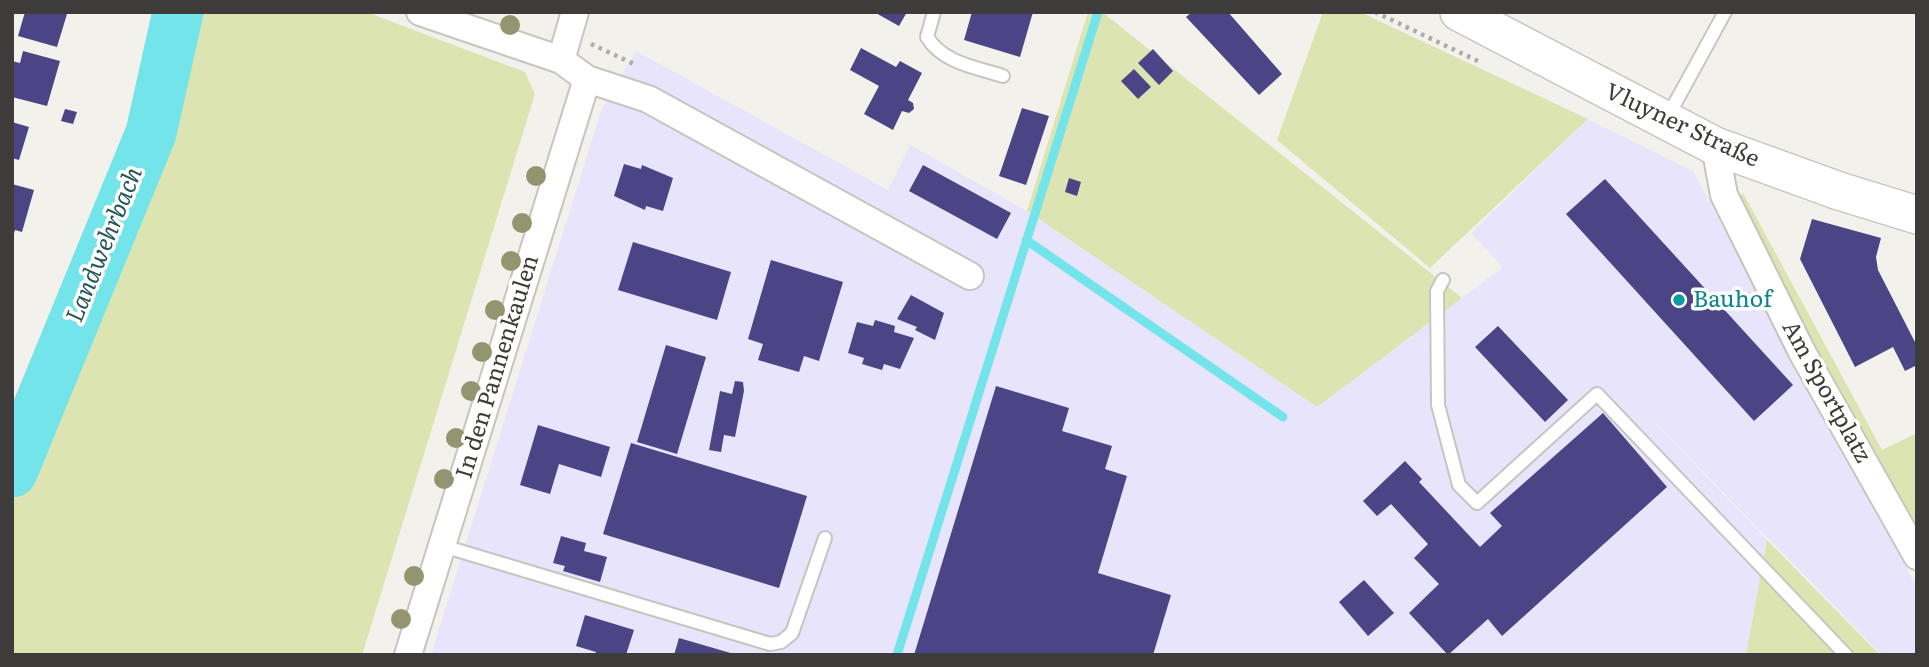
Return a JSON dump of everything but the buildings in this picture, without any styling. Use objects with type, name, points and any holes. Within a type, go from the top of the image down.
[{"type":"main road","name":"Vluyner Straße","points":[[1459,12],[1715,146],[1839,191],[1917,215]]},
{"type":"street","points":[[419,12],[561,60],[587,79],[648,99],[970,276]]},
{"type":"street","points":[[561,60],[575,12]]},
{"type":"street","name":"In den Pannenkaulen","points":[[408,655],[587,79]]},
{"type":"street","name":"Am Sportplatz","points":[[1715,146],[1724,195],[1802,352],[1917,556]]},
{"type":"lane","points":[[934,12],[927,37],[934,49],[950,59],[1003,76]]},
{"type":"lane","points":[[1665,121],[1725,12]]},
{"type":"lane","points":[[1443,279],[1437,291],[1438,405],[1459,485],[1477,503],[1597,394],[1846,655]]},
{"type":"lane","points":[[443,546],[771,644],[781,642],[792,634],[825,538]]},
{"type":"shaded area","points":[[636,51],[888,190],[910,145],[1027,211],[1317,407],[1503,267],[1471,233],[1588,119],[1693,171],[1917,588],[1917,655],[1882,655],[1628,395],[1767,540],[1746,655],[431,655],[601,111]]},
{"type":"green space","points":[[165,12],[366,12],[525,72],[535,94],[362,655],[12,655],[12,433],[140,128]]},
{"type":"green space","points":[[1088,12],[1102,12],[1462,298],[1317,407],[1027,211]]},
{"type":"green space","points":[[1323,12],[1360,12],[1588,119],[1430,268],[1277,140]]},
{"type":"green space","points":[[1743,193],[1882,450],[1917,433],[1917,536],[1737,201]]},
{"type":"green space","points":[[1767,540],[1880,655],[1746,655]]},
{"type":"waterway","name":"Landwehrbach","points":[[12,472],[151,133],[178,12]]},
{"type":"waterway","points":[[897,655],[1098,12]]},
{"type":"waterway","points":[[1026,240],[1283,417]]},
{"type":"place","name":"Bauhof","points":[[1679,300]]}]
